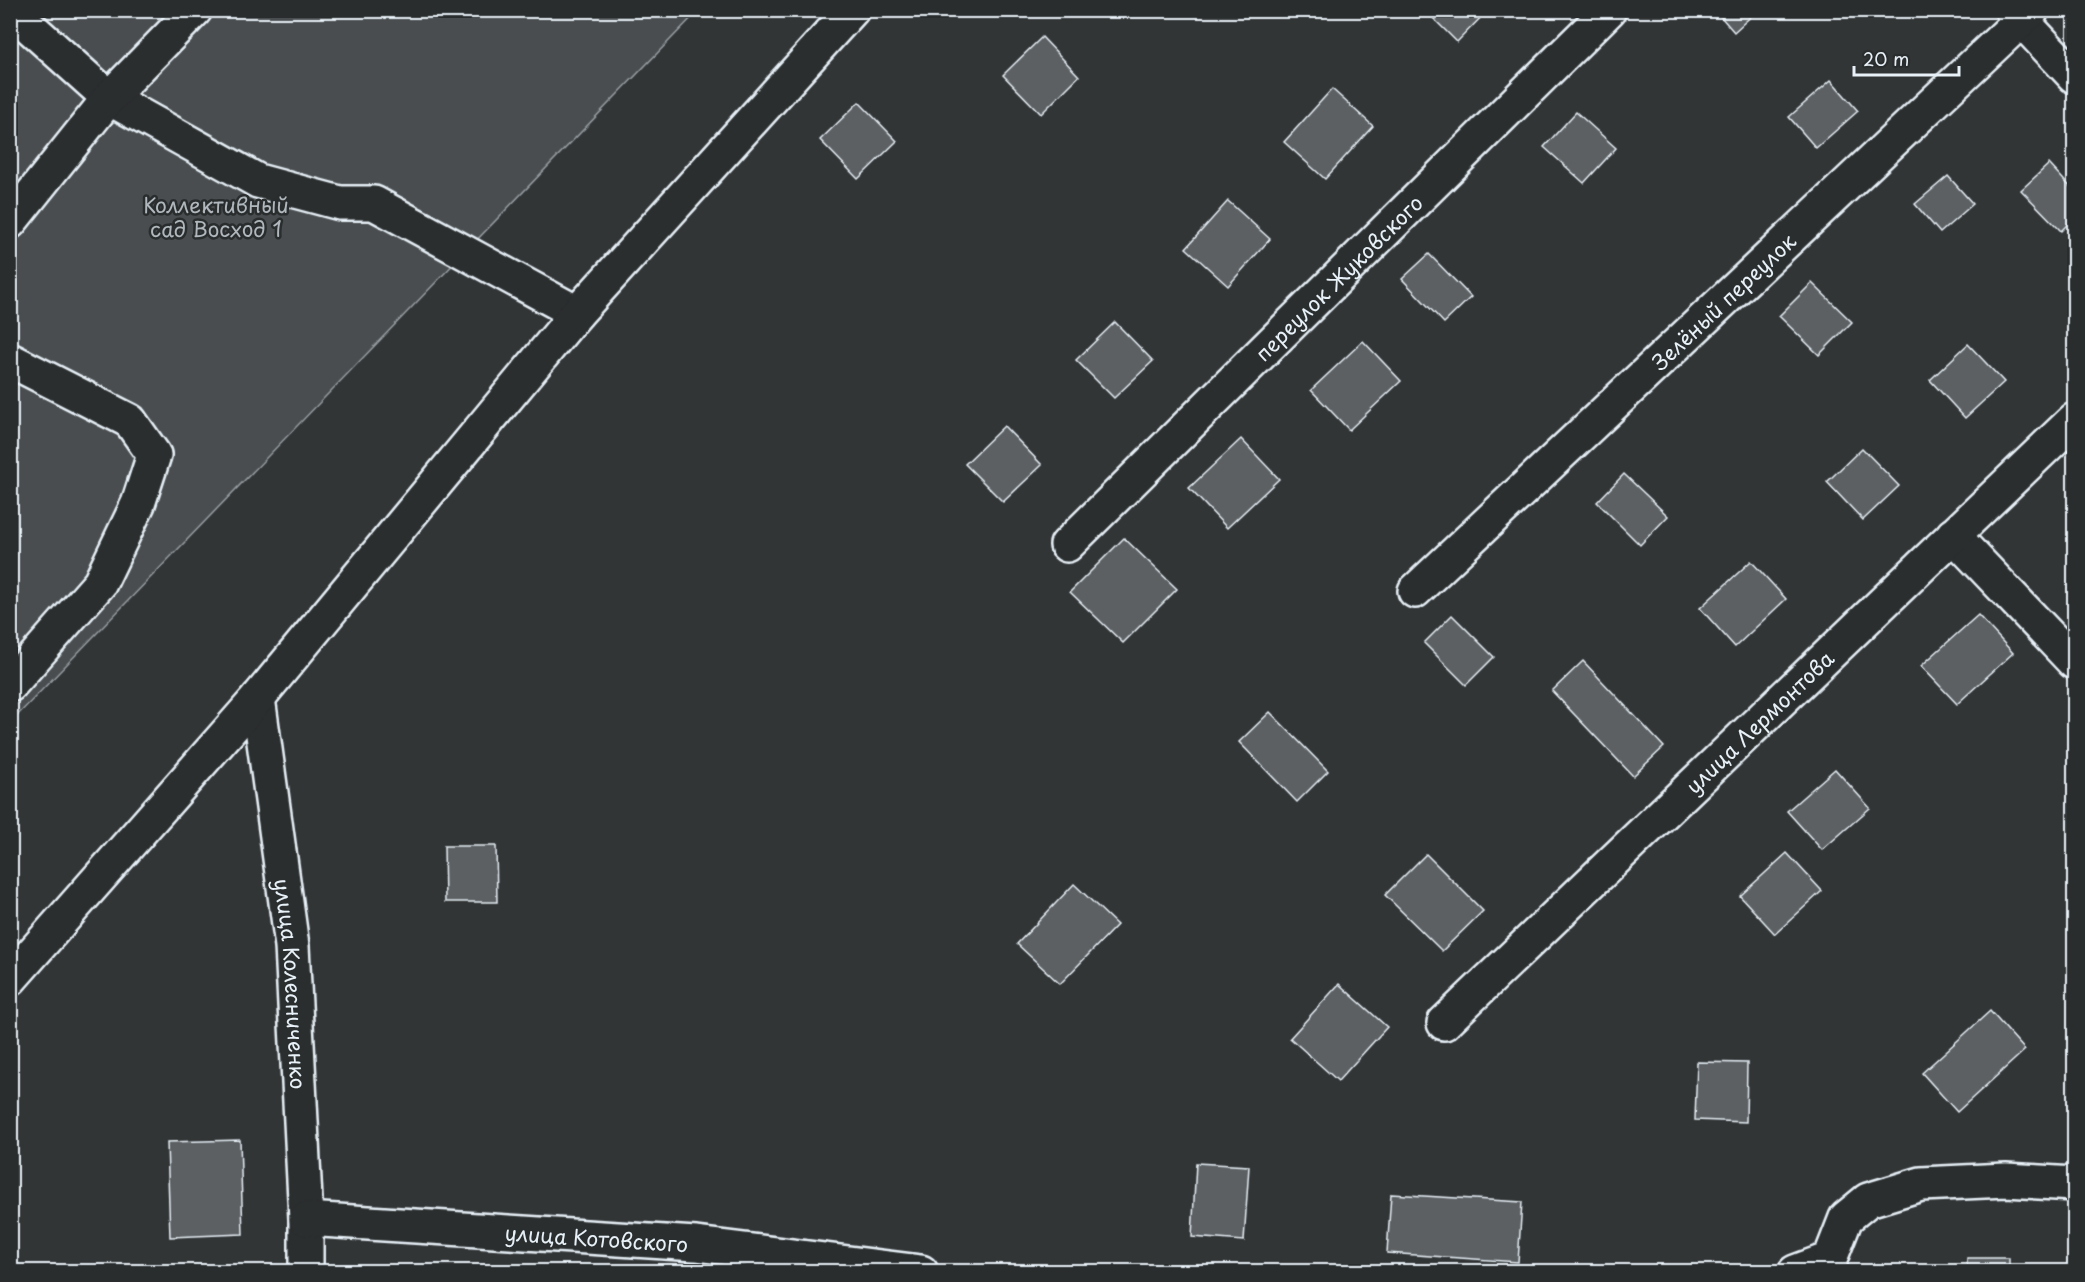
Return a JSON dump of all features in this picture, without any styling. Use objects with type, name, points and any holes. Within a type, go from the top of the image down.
[{"type":"street","points":[[11,10],[109,98],[258,181],[340,203],[374,203],[577,313]]},
{"type":"street","points":[[10,222],[109,98],[195,10]]},
{"type":"street","points":[[10,979],[258,698],[577,313],[852,10]]},
{"type":"street","name":"переулок Жуковского","points":[[1067,545],[1609,10]]},
{"type":"street","points":[[2022,14],[2074,76]]},
{"type":"street","name":"Зелёный переулок","points":[[1414,591],[2022,14]]},
{"type":"street","points":[[10,360],[130,421],[154,456],[138,504],[100,582],[10,685]]},
{"type":"street","name":"улица Лермонтова","points":[[1444,1023],[2074,420]]},
{"type":"street","points":[[1953,535],[2074,662]]},
{"type":"street","name":"улица Колесниченко","points":[[258,698],[292,946],[306,1219],[306,1272]]},
{"type":"street","points":[[1795,1272],[1830,1265],[1846,1218],[1868,1200],[1921,1184],[2006,1180],[2074,1184]]},
{"type":"street","name":"улица Котовского","points":[[306,1219],[696,1245],[921,1272]]},
{"type":"green space","name":"Коллективный сад Восход 1","points":[[11,11],[698,11],[11,722]]},
{"type":"building","points":[[1425,10],[1488,10],[1457,42]]},
{"type":"building","points":[[1715,10],[1758,10],[1734,32]]},
{"type":"building","points":[[1042,37],[1079,76],[1041,114],[1003,75]]},
{"type":"building","points":[[1831,80],[1858,111],[1816,148],[1789,117]]},
{"type":"building","points":[[1332,89],[1373,126],[1325,179],[1284,142]]},
{"type":"building","points":[[859,102],[897,141],[858,179],[820,140]]},
{"type":"building","points":[[1576,112],[1616,148],[1584,183],[1544,147]]},
{"type":"building","points":[[2049,164],[2074,191],[2074,218],[2061,231],[2021,190]]},
{"type":"building","points":[[1948,176],[1973,204],[1940,233],[1915,204]]},
{"type":"building","points":[[1228,201],[1270,239],[1228,286],[1186,248]]},
{"type":"building","points":[[1429,254],[1471,297],[1444,323],[1402,279]]},
{"type":"building","points":[[1812,283],[1852,322],[1819,355],[1779,316]]},
{"type":"building","points":[[1115,322],[1153,361],[1114,398],[1076,360]]},
{"type":"building","points":[[1363,341],[1401,381],[1349,430],[1311,390]]},
{"type":"building","points":[[1968,344],[2004,382],[1965,418],[1930,380]]},
{"type":"building","points":[[1004,426],[1042,465],[1003,502],[965,464]]},
{"type":"building","points":[[1241,439],[1279,479],[1227,528],[1189,488]]},
{"type":"building","points":[[1862,448],[1899,486],[1863,520],[1827,482]]},
{"type":"building","points":[[1624,474],[1668,516],[1640,545],[1597,502]]},
{"type":"building","points":[[1124,538],[1177,589],[1123,643],[1070,592]]},
{"type":"building","points":[[1751,561],[1786,599],[1735,647],[1700,608]]},
{"type":"building","points":[[1452,615],[1494,657],[1466,685],[1424,643]]},
{"type":"building","points":[[1978,615],[2013,653],[1957,704],[1921,666]]},
{"type":"building","points":[[1583,661],[1664,747],[1633,776],[1552,691]]},
{"type":"building","points":[[1270,712],[1328,771],[1297,802],[1239,742]]},
{"type":"building","points":[[1835,769],[1870,808],[1822,850],[1787,811]]},
{"type":"building","points":[[444,846],[496,846],[497,902],[445,902]]},
{"type":"building","points":[[1787,853],[1822,891],[1775,934],[1740,896]]},
{"type":"building","points":[[1426,854],[1483,911],[1442,951],[1385,895]]},
{"type":"building","points":[[1074,884],[1117,925],[1060,984],[1017,944]]},
{"type":"building","points":[[1339,984],[1387,1027],[1338,1081],[1290,1038]]},
{"type":"building","points":[[1990,1011],[2025,1050],[1957,1112],[1922,1073]]},
{"type":"building","points":[[1697,1062],[1747,1063],[1746,1122],[1695,1120]]},
{"type":"building","points":[[240,1140],[243,1234],[170,1237],[167,1142]]},
{"type":"building","points":[[1196,1163],[1249,1166],[1244,1241],[1192,1237]]},
{"type":"building","points":[[1391,1194],[1522,1202],[1518,1262],[1387,1253]]},
{"type":"building","points":[[1967,1258],[2009,1258],[2009,1272],[1967,1272]]}]
